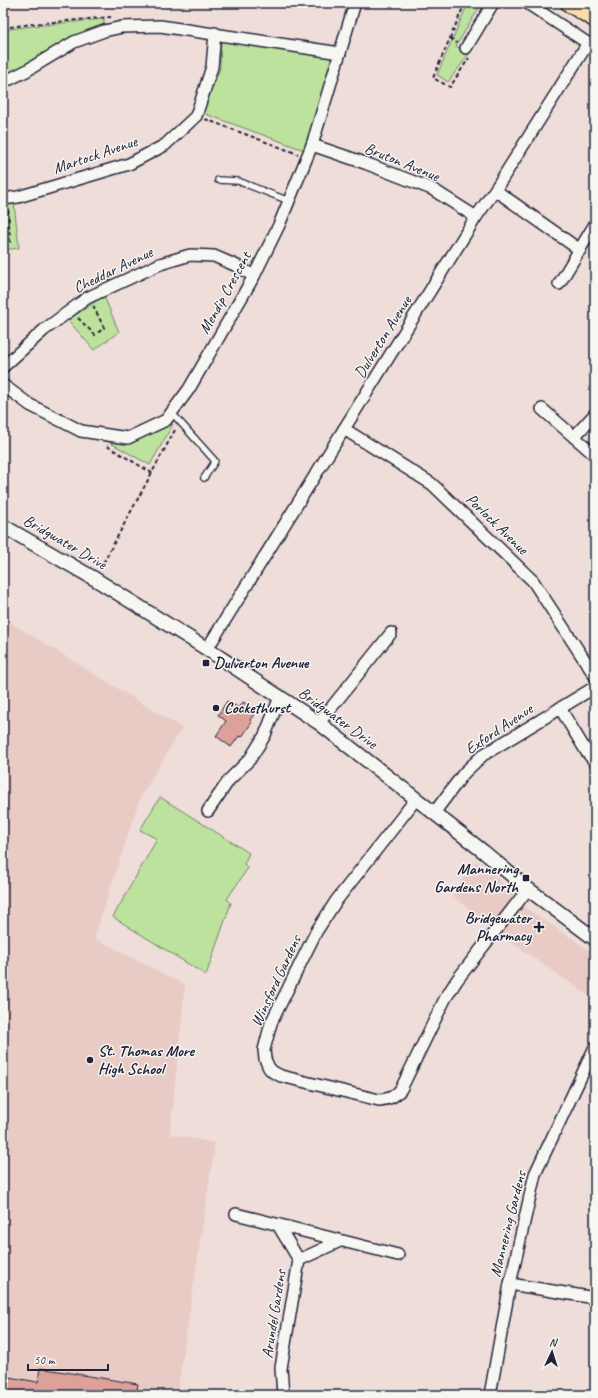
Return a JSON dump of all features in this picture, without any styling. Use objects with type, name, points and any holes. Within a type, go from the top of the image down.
[{"type":"highway","points":[[570,3],[595,18]]},
{"type":"street","name":"Mendip Crescent","points":[[3,385],[30,405],[82,431],[128,438],[166,420],[189,389],[254,276],[279,225],[312,145],[355,3]]},
{"type":"street","points":[[466,48],[493,3]]},
{"type":"street","points":[[527,3],[591,45]]},
{"type":"street","points":[[3,80],[10,79],[26,71],[74,42],[104,31],[122,27],[160,26],[340,53]]},
{"type":"street","name":"Martock Avenue","points":[[5,199],[18,197],[129,164],[165,145],[196,116],[212,67],[215,34]]},
{"type":"street","name":"Dulverton Avenue","points":[[207,649],[476,217],[591,45]]},
{"type":"street","name":"Bruton Avenue","points":[[312,145],[365,163],[432,189],[476,217]]},
{"type":"street","points":[[495,190],[580,250]]},
{"type":"street","points":[[559,284],[595,224]]},
{"type":"street","name":"Cheddar Avenue","points":[[3,367],[44,330],[90,297],[160,264],[190,255],[214,256],[237,266],[254,276]]},
{"type":"street","points":[[542,409],[595,455]]},
{"type":"street","points":[[574,437],[595,414]]},
{"type":"street","name":"Porlock Avenue","points":[[344,429],[432,484],[533,581],[595,676]]},
{"type":"street","name":"Bridgwater Drive","points":[[3,526],[95,579],[207,649],[319,724],[434,813],[528,889],[595,939]]},
{"type":"street","points":[[319,724],[391,633]]},
{"type":"street","name":"Exford Avenue","points":[[434,813],[464,772],[483,755],[595,687]]},
{"type":"street","points":[[208,811],[229,780],[250,759],[265,735],[280,697]]},
{"type":"street","points":[[560,708],[586,751],[595,762]]},
{"type":"street","name":"Winsford Gardens","points":[[416,800],[336,901],[316,932],[271,1023],[264,1050],[265,1059],[269,1068],[273,1072],[281,1076],[378,1100],[388,1099],[396,1095],[401,1088],[445,999],[457,980],[528,889]]},
{"type":"street","name":"Mannering Gardens","points":[[490,1395],[510,1284],[535,1174],[595,1047]]},
{"type":"street","points":[[236,1214],[398,1255]]},
{"type":"street","points":[[278,1225],[299,1260]]},
{"type":"street","name":"Arundel Gardens","points":[[283,1395],[281,1368],[299,1260],[340,1240]]},
{"type":"street","points":[[510,1284],[595,1298]]},
{"type":"lane","points":[[218,180],[238,182],[289,201]]},
{"type":"lane","points":[[172,413],[215,461],[204,478]]},
{"type":"path","points":[[3,28],[121,16],[122,27]]},
{"type":"path","points":[[196,116],[307,158]]},
{"type":"path","points":[[3,244],[10,242],[5,199]]},
{"type":"path","points":[[70,311],[95,336],[104,328],[90,297]]},
{"type":"path","points":[[95,579],[178,425],[172,413]]},
{"type":"path","points":[[101,443],[152,473]]},
{"type":"shaded area","name":"St. Thomas More High School","points":[[3,618],[182,728],[140,798],[94,938],[185,985],[170,1134],[215,1143],[177,1395],[3,1395]]},
{"type":"shaded area","points":[[476,861],[514,892],[527,909],[595,954],[595,1000],[502,936],[452,895]]},
{"type":"green space","points":[[468,3],[482,3],[456,46],[469,54],[448,82],[437,75]]},
{"type":"green space","points":[[104,19],[104,26],[35,62],[3,76],[3,30]]},
{"type":"green space","points":[[221,38],[333,57],[304,150],[203,113],[220,68]]},
{"type":"green space","points":[[14,203],[19,248],[3,250],[3,205]]},
{"type":"green space","points":[[104,296],[119,332],[94,350],[68,320]]},
{"type":"green space","points":[[173,424],[150,465],[105,440],[133,442]]},
{"type":"green space","points":[[160,797],[249,853],[244,864],[248,868],[227,899],[231,903],[206,975],[113,917],[157,839],[140,830]]},
{"type":"building","points":[[227,701],[239,708],[243,702],[257,710],[250,720],[252,722],[242,737],[239,736],[231,747],[216,736],[226,721],[218,715]]},
{"type":"building","points":[[40,1368],[138,1384],[136,1395],[3,1395],[3,1376],[38,1382]]},
{"type":"place","name":"Dulverton Avenue","points":[[206,663]]},
{"type":"place","name":"Cockethurst","points":[[216,708]]},
{"type":"place","name":"Mannering Gardens North","points":[[526,878]]},
{"type":"place","name":"Bridgewater Pharmacy","points":[[539,927]]},
{"type":"place","name":"St. Thomas More High School","points":[[90,1060]]}]
